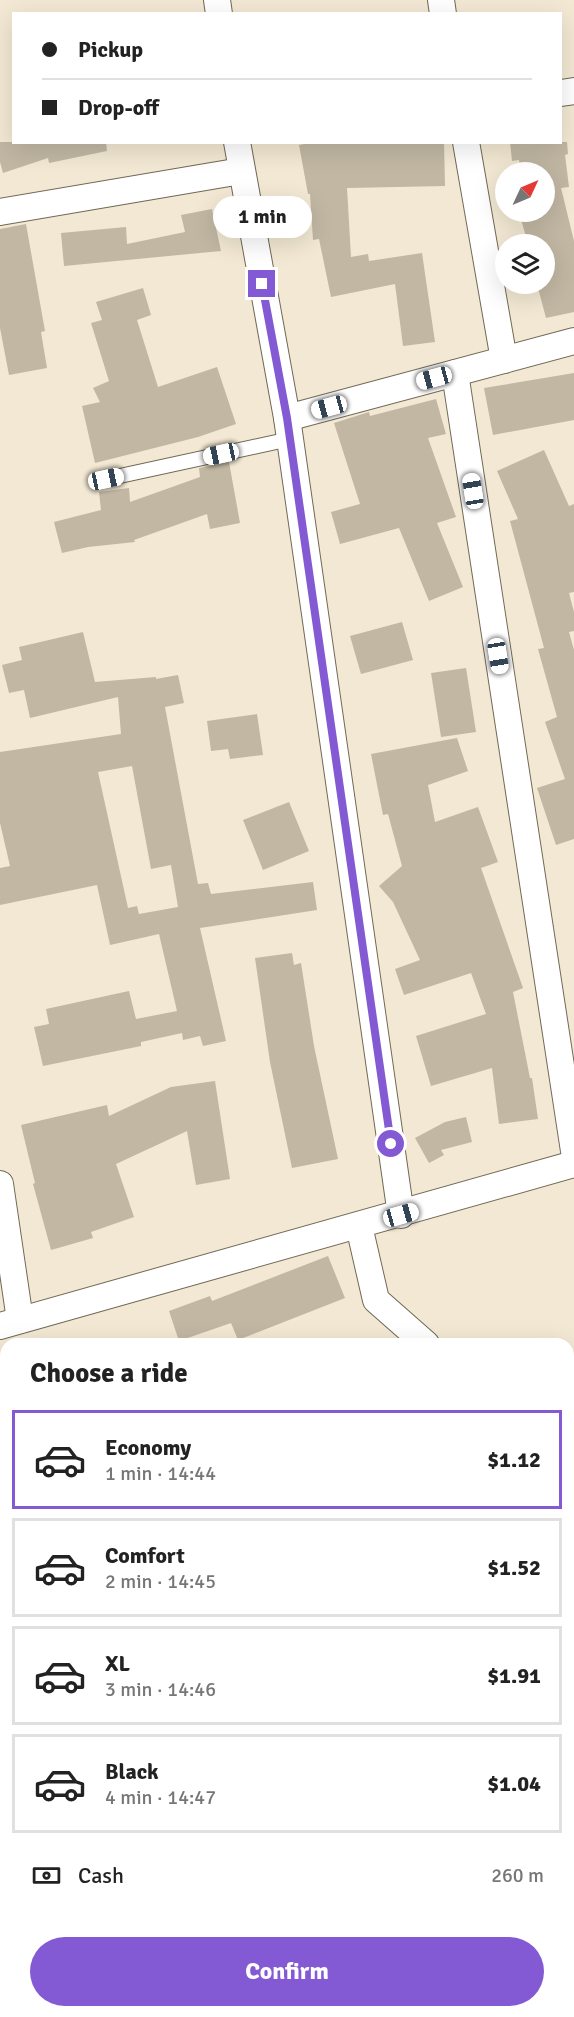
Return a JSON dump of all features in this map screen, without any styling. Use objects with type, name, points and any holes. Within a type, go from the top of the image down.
[{"type":"street","points":[[237,144],[288,429],[401,1215]]},
{"type":"street","points":[[466,144],[504,360]]},
{"type":"street","points":[[0,212],[241,171]]},
{"type":"street","points":[[288,429],[455,373],[574,341]]},
{"type":"street","points":[[455,373],[574,1151]]},
{"type":"street","points":[[0,1184],[10,1323],[401,1215],[574,1164]]},
{"type":"street","points":[[359,1226],[376,1300],[419,1338]]},
{"type":"lane","points":[[106,479],[288,429]]},
{"type":"building","points":[[0,142],[106,144],[107,151],[49,163],[48,158],[3,173],[0,162]]},
{"type":"building","points":[[562,142],[567,142],[568,154],[565,155],[569,187],[561,188],[574,241],[574,312],[546,318],[540,294],[555,294],[555,234],[525,234],[522,222],[555,222],[555,162],[519,162],[519,160],[512,161],[510,144],[562,144]]},
{"type":"building","points":[[444,144],[445,186],[347,188],[351,257],[368,254],[369,261],[422,253],[435,342],[403,346],[395,284],[331,297],[319,239],[313,240],[310,194],[308,194],[299,145]]},
{"type":"building","points":[[212,209],[221,251],[64,266],[61,233],[126,227],[127,244],[185,232],[181,215]]},
{"type":"building","points":[[26,224],[45,331],[41,332],[47,368],[9,375],[0,328],[0,229]]},
{"type":"building","points":[[143,288],[151,315],[137,320],[158,387],[217,367],[236,424],[198,437],[95,463],[82,406],[100,402],[93,388],[109,381],[91,323],[102,320],[96,302]]},
{"type":"building","points":[[574,373],[574,420],[493,435],[484,388]]},
{"type":"building","points":[[436,399],[446,434],[428,438],[456,517],[437,523],[463,587],[429,601],[399,528],[340,544],[331,512],[360,504],[334,423],[369,412],[370,416]]},
{"type":"building","points":[[544,450],[569,506],[574,504],[574,592],[569,593],[574,612],[574,631],[569,632],[574,650],[574,839],[556,845],[537,788],[565,779],[545,722],[557,717],[538,649],[544,648],[510,521],[518,519],[497,471]]},
{"type":"building","points":[[229,462],[240,523],[210,529],[207,514],[134,540],[135,542],[88,547],[62,553],[54,522],[101,510],[99,492],[129,488],[130,502],[200,477],[199,468]]},
{"type":"building","points":[[402,622],[413,660],[361,674],[350,636]]},
{"type":"building","points":[[83,632],[95,682],[156,677],[156,679],[178,675],[184,703],[165,707],[198,884],[208,883],[211,894],[313,882],[317,910],[200,928],[226,1041],[203,1046],[200,1036],[183,1040],[182,1033],[141,1042],[141,1046],[43,1066],[34,1027],[49,1024],[46,1009],[129,991],[136,1019],[177,1011],[159,934],[110,945],[97,885],[0,905],[0,868],[10,866],[0,823],[0,752],[121,734],[118,697],[30,718],[24,690],[9,693],[2,665],[22,660],[19,647]],"holes":[[[132,766],[151,869],[171,865],[178,907],[139,914],[137,906],[128,908],[98,772]]]},
{"type":"building","points":[[466,668],[476,732],[441,737],[431,673]]},
{"type":"building","points":[[257,714],[263,755],[230,759],[228,749],[211,751],[207,721]]},
{"type":"building","points":[[457,738],[468,771],[428,785],[435,822],[478,807],[498,862],[481,868],[523,988],[513,992],[530,1078],[532,1078],[538,1119],[499,1124],[492,1068],[431,1086],[416,1036],[486,1014],[471,973],[404,995],[395,969],[420,960],[393,902],[379,886],[402,866],[388,814],[383,815],[371,754]]},
{"type":"building","points":[[289,802],[309,851],[263,870],[243,820]]},
{"type":"building","points":[[292,953],[294,965],[301,963],[314,1046],[338,1159],[292,1168],[270,1062],[255,958]]},
{"type":"building","points":[[215,1081],[230,1179],[196,1185],[187,1131],[116,1164],[134,1217],[91,1232],[93,1238],[51,1250],[33,1184],[35,1183],[21,1125],[107,1105],[109,1116],[171,1087]]},
{"type":"building","points":[[466,1117],[472,1142],[441,1150],[444,1155],[429,1163],[415,1138],[445,1122]]},
{"type":"building","points":[[328,1256],[345,1298],[243,1338],[237,1338],[231,1323],[188,1338],[178,1338],[169,1311],[210,1296],[212,1301]]},
{"type":"route","points":[[262,284],[287,418],[391,1144]]}]
